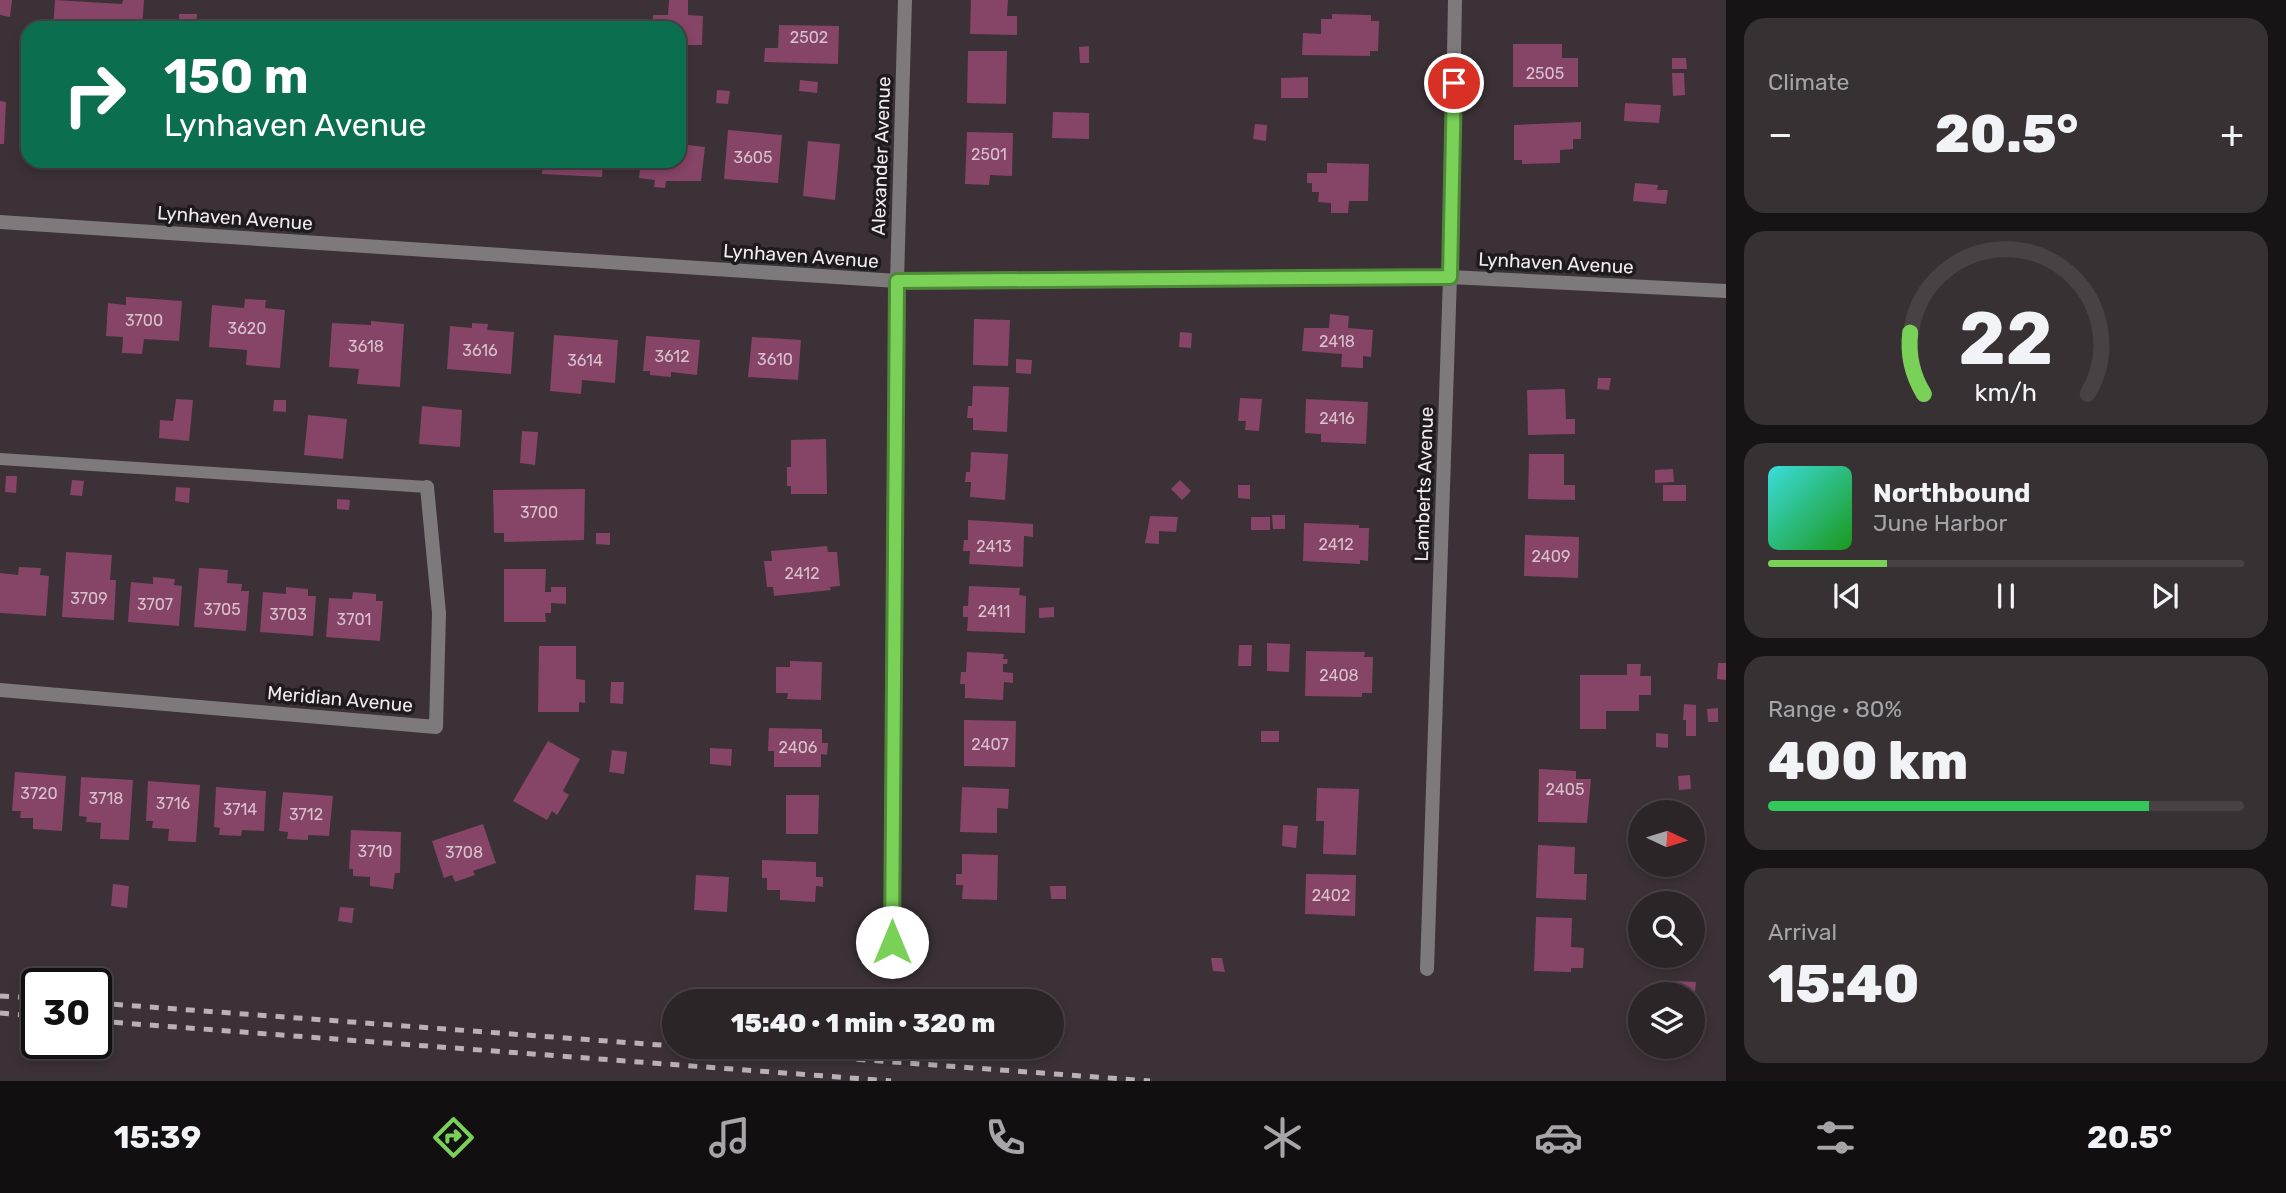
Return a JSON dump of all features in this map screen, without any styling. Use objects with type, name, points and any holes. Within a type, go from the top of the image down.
[{"type":"street","name":"Alexander Avenue","points":[[892,942],[897,281],[905,0]]},
{"type":"street","name":"Lamberts Avenue","points":[[1427,969],[1450,277],[1455,0]]},
{"type":"street","name":"Lynhaven Avenue","points":[[0,222],[897,281],[1450,277],[1726,291]]},
{"type":"street","name":"Meridian Avenue","points":[[0,691],[436,727],[439,613],[427,487]]},
{"type":"lane","points":[[0,458],[427,487]]},
{"type":"building","points":[[0,0],[12,0],[10,17],[0,15]]},
{"type":"building","points":[[55,0],[122,4],[123,0],[144,0],[142,21],[54,21]]},
{"type":"building","points":[[669,0],[688,0],[688,15],[703,16],[702,45],[686,45],[686,21],[653,21],[653,15],[668,15]]},
{"type":"building","points":[[971,0],[1008,0],[1007,16],[1017,16],[1017,35],[970,34]]},
{"type":"building","points":[[179,14],[197,14],[196,21],[179,21]]},
{"type":"building","points":[[1332,14],[1371,15],[1371,21],[1379,21],[1378,51],[1370,51],[1370,56],[1302,55],[1303,33],[1321,34],[1321,19],[1332,19]]},
{"type":"building","points":[[779,25],[839,26],[838,64],[764,62],[765,48],[778,48]]},
{"type":"building","points":[[1513,44],[1562,44],[1562,58],[1578,58],[1578,87],[1513,87]]},
{"type":"building","points":[[1089,46],[1089,63],[1080,63],[1079,47]]},
{"type":"building","points":[[968,51],[1007,51],[1006,104],[967,103]]},
{"type":"building","points":[[1672,58],[1686,58],[1687,69],[1672,69]]},
{"type":"building","points":[[1672,73],[1684,73],[1685,95],[1673,96]]},
{"type":"building","points":[[1308,77],[1308,98],[1281,98],[1281,78]]},
{"type":"building","points":[[800,80],[818,82],[817,93],[799,91]]},
{"type":"building","points":[[717,90],[730,91],[728,104],[716,103]]},
{"type":"building","points":[[0,101],[6,102],[4,144],[0,144]]},
{"type":"building","points":[[1625,103],[1661,105],[1659,123],[1624,121]]},
{"type":"building","points":[[1053,112],[1089,113],[1089,139],[1052,138]]},
{"type":"building","points":[[1581,122],[1581,139],[1573,139],[1573,149],[1560,150],[1560,163],[1522,164],[1522,160],[1514,160],[1514,125]]},
{"type":"building","points":[[1255,124],[1267,125],[1266,141],[1253,139]]},
{"type":"building","points":[[728,130],[782,135],[778,183],[724,179]]},
{"type":"building","points":[[967,132],[1013,133],[1012,176],[990,175],[989,185],[965,184]]},
{"type":"building","points":[[808,141],[840,144],[835,200],[803,196]]},
{"type":"building","points":[[686,145],[705,147],[701,181],[666,181],[665,188],[654,187],[655,180],[639,178],[640,168],[686,168]]},
{"type":"building","points":[[1327,163],[1369,164],[1368,201],[1349,201],[1348,213],[1331,213],[1331,203],[1318,202],[1319,192],[1312,192],[1312,183],[1307,183],[1307,173],[1327,173]]},
{"type":"building","points":[[542,168],[603,168],[602,177],[542,174]]},
{"type":"building","points":[[1635,183],[1658,185],[1657,190],[1668,190],[1666,204],[1633,201]]},
{"type":"building","points":[[126,297],[182,301],[179,341],[144,339],[142,354],[122,353],[123,337],[106,336],[108,303],[126,305]]},
{"type":"building","points":[[245,299],[266,300],[265,308],[285,310],[280,368],[246,365],[247,350],[209,347],[212,305],[244,308]]},
{"type":"building","points":[[1330,314],[1349,316],[1348,328],[1373,330],[1371,357],[1363,356],[1363,368],[1341,367],[1342,354],[1302,351],[1304,328],[1329,328]]},
{"type":"building","points":[[974,319],[1010,320],[1008,366],[973,365]]},
{"type":"building","points":[[371,321],[404,324],[400,387],[357,384],[359,369],[329,367],[332,323],[371,325]]},
{"type":"building","points":[[472,323],[488,324],[487,330],[514,332],[511,374],[447,369],[450,326],[472,328]]},
{"type":"building","points":[[1180,332],[1192,333],[1191,348],[1179,347]]},
{"type":"building","points":[[554,335],[618,340],[615,383],[582,380],[581,394],[550,391]]},
{"type":"building","points":[[646,336],[700,340],[697,375],[671,372],[671,377],[650,375],[650,371],[643,371]]},
{"type":"building","points":[[752,337],[801,340],[798,380],[748,377]]},
{"type":"building","points":[[1016,359],[1032,360],[1031,374],[1016,373]]},
{"type":"building","points":[[1598,378],[1611,378],[1609,390],[1597,389]]},
{"type":"building","points":[[973,386],[1009,387],[1007,432],[973,430],[973,418],[967,418],[968,406],[972,406]]},
{"type":"building","points":[[1565,389],[1566,419],[1575,419],[1575,434],[1528,435],[1527,390]]},
{"type":"building","points":[[1240,398],[1262,399],[1259,431],[1245,430],[1246,421],[1238,421]]},
{"type":"building","points":[[176,399],[193,400],[189,441],[159,438],[160,420],[173,421]]},
{"type":"building","points":[[1306,399],[1368,402],[1366,444],[1321,442],[1321,434],[1305,433]]},
{"type":"building","points":[[274,400],[286,400],[286,412],[273,411]]},
{"type":"building","points":[[422,406],[462,410],[460,447],[419,444]]},
{"type":"building","points":[[308,415],[347,419],[343,459],[304,455]]},
{"type":"building","points":[[522,431],[538,432],[535,465],[520,463]]},
{"type":"building","points":[[826,439],[827,494],[791,494],[791,486],[787,486],[787,467],[791,467],[791,440]]},
{"type":"building","points":[[971,452],[1008,454],[1005,500],[970,497],[971,482],[965,482],[966,472],[970,472]]},
{"type":"building","points":[[1529,454],[1564,454],[1564,485],[1575,485],[1575,500],[1528,499]]},
{"type":"building","points":[[1673,469],[1674,482],[1655,483],[1655,470]]},
{"type":"building","points":[[6,476],[17,476],[16,493],[5,492]]},
{"type":"building","points":[[72,480],[84,481],[82,496],[70,495]]},
{"type":"building","points":[[1180,480],[1191,491],[1182,500],[1171,489]]},
{"type":"building","points":[[1238,485],[1250,485],[1250,499],[1238,498]]},
{"type":"building","points":[[1663,485],[1686,485],[1686,501],[1663,501]]},
{"type":"building","points":[[176,487],[190,488],[189,503],[175,501]]},
{"type":"building","points":[[585,489],[584,540],[504,542],[504,533],[494,533],[493,490]]},
{"type":"building","points":[[337,499],[350,500],[349,510],[337,509]]},
{"type":"building","points":[[1272,515],[1285,515],[1285,529],[1273,529]]},
{"type":"building","points":[[1150,516],[1178,517],[1176,532],[1159,531],[1159,544],[1145,543]]},
{"type":"building","points":[[1251,517],[1270,517],[1270,530],[1251,530]]},
{"type":"building","points":[[968,520],[1033,524],[1033,537],[1024,536],[1023,567],[969,564],[970,551],[963,551],[964,540],[968,540]]},
{"type":"building","points":[[1304,523],[1359,525],[1359,528],[1369,528],[1368,561],[1360,560],[1360,564],[1303,561]]},
{"type":"building","points":[[596,533],[610,533],[610,545],[596,544]]},
{"type":"building","points":[[1525,535],[1579,537],[1578,578],[1524,576]]},
{"type":"building","points":[[827,546],[828,552],[837,552],[840,586],[830,587],[831,590],[774,596],[773,587],[767,587],[764,561],[772,561],[771,551]]},
{"type":"building","points":[[66,552],[112,555],[110,580],[116,580],[114,620],[62,617]]},
{"type":"building","points":[[19,567],[41,568],[40,575],[49,576],[46,616],[0,613],[0,573],[18,575]]},
{"type":"building","points":[[199,568],[228,570],[227,583],[242,584],[241,591],[249,591],[246,631],[194,627]]},
{"type":"building","points":[[504,569],[546,569],[545,592],[551,592],[551,587],[566,587],[566,604],[551,603],[551,613],[545,613],[546,622],[504,622]]},
{"type":"building","points":[[153,577],[175,579],[174,585],[182,586],[179,626],[128,622],[131,582],[153,584]]},
{"type":"building","points":[[969,586],[1020,588],[1019,595],[1026,596],[1025,633],[967,631],[968,617],[963,617],[963,606],[968,606]]},
{"type":"building","points":[[286,587],[308,589],[308,596],[316,596],[313,636],[260,632],[263,592],[286,594]]},
{"type":"building","points":[[353,592],[376,594],[376,601],[383,601],[380,641],[326,637],[329,598],[352,599]]},
{"type":"building","points":[[1054,607],[1054,617],[1039,618],[1039,608]]},
{"type":"building","points":[[1267,643],[1290,644],[1289,672],[1267,671]]},
{"type":"building","points":[[1239,645],[1252,645],[1251,666],[1238,666]]},
{"type":"building","points":[[539,646],[576,646],[576,679],[585,680],[585,703],[579,702],[579,712],[538,712]]},
{"type":"building","points":[[1306,651],[1365,652],[1364,657],[1373,657],[1372,693],[1362,693],[1362,697],[1305,696]]},
{"type":"building","points":[[967,652],[1004,654],[1003,659],[1008,659],[1007,664],[1003,664],[1003,672],[1013,673],[1013,683],[1004,682],[1003,700],[965,698],[965,684],[960,684],[961,672],[966,672]]},
{"type":"building","points":[[790,661],[822,662],[821,700],[787,699],[788,693],[776,693],[776,667],[790,667]]},
{"type":"building","points":[[1718,663],[1726,663],[1726,680],[1717,679]]},
{"type":"building","points":[[1627,664],[1641,664],[1640,676],[1651,676],[1651,695],[1639,695],[1639,711],[1606,711],[1606,729],[1580,729],[1580,675],[1627,675]]},
{"type":"building","points":[[611,682],[624,682],[623,704],[610,703]]},
{"type":"building","points":[[1684,704],[1696,705],[1696,736],[1686,736]]},
{"type":"building","points":[[1718,708],[1718,722],[1708,722],[1707,709]]},
{"type":"building","points":[[964,720],[1016,721],[1015,767],[964,766]]},
{"type":"building","points":[[769,728],[822,729],[822,743],[828,743],[827,755],[821,754],[821,767],[774,767],[774,751],[768,751]]},
{"type":"building","points":[[1261,731],[1279,731],[1279,742],[1261,742]]},
{"type":"building","points":[[1656,733],[1668,734],[1668,748],[1656,747]]},
{"type":"building","points":[[548,741],[580,759],[563,791],[569,795],[557,815],[552,811],[547,820],[513,801]]},
{"type":"building","points":[[710,748],[732,749],[731,766],[710,764]]},
{"type":"building","points":[[612,750],[627,752],[624,774],[609,772]]},
{"type":"building","points":[[1539,769],[1576,771],[1576,779],[1591,779],[1587,823],[1538,822]]},
{"type":"building","points":[[15,772],[66,776],[62,831],[33,829],[33,818],[20,818],[21,811],[12,811]]},
{"type":"building","points":[[1690,775],[1691,789],[1679,790],[1678,776]]},
{"type":"building","points":[[81,777],[133,780],[129,840],[100,839],[101,823],[86,822],[87,817],[79,816]]},
{"type":"building","points":[[148,781],[200,785],[196,842],[168,841],[169,829],[152,828],[153,821],[146,821]]},
{"type":"building","points":[[216,787],[266,791],[264,831],[242,830],[241,836],[219,835],[220,828],[214,827]]},
{"type":"building","points":[[962,787],[1009,789],[1008,809],[997,808],[997,833],[960,832]]},
{"type":"building","points":[[1317,788],[1359,789],[1356,855],[1323,854],[1324,821],[1316,821]]},
{"type":"building","points":[[283,792],[333,796],[329,836],[308,835],[308,840],[287,839],[288,832],[279,831]]},
{"type":"building","points":[[786,795],[819,795],[818,834],[786,834]]},
{"type":"building","points":[[483,824],[496,863],[473,871],[475,875],[455,882],[452,875],[444,878],[432,841]]},
{"type":"building","points":[[1283,825],[1298,826],[1296,848],[1282,846]]},
{"type":"building","points":[[351,830],[401,832],[400,873],[395,873],[393,889],[370,886],[370,877],[353,876],[353,869],[349,869]]},
{"type":"building","points":[[1538,845],[1575,847],[1574,874],[1587,874],[1586,900],[1536,898]]},
{"type":"building","points":[[962,854],[998,855],[997,900],[962,899],[963,885],[956,885],[956,874],[962,874]]},
{"type":"building","points":[[762,860],[816,862],[816,877],[823,877],[823,887],[816,886],[815,902],[780,900],[780,890],[767,890],[767,878],[762,878]]},
{"type":"building","points":[[1306,874],[1356,875],[1355,916],[1305,914]]},
{"type":"building","points":[[696,875],[729,877],[727,912],[694,910]]},
{"type":"building","points":[[113,884],[129,886],[127,908],[111,906]]},
{"type":"building","points":[[1050,886],[1066,886],[1066,899],[1051,899]]},
{"type":"building","points":[[340,907],[354,908],[352,923],[338,921]]},
{"type":"building","points":[[1536,917],[1572,918],[1571,947],[1584,948],[1583,968],[1571,968],[1571,972],[1534,971]]},
{"type":"building","points":[[1211,958],[1222,958],[1225,972],[1213,971]]},
{"type":"railway","points":[[0,996],[21,997]]},
{"type":"railway","points":[[112,1004],[662,1045]]},
{"type":"railway","points":[[0,1013],[21,1015]]},
{"type":"railway","points":[[112,1022],[891,1081]]},
{"type":"railway","points":[[853,1059],[1150,1081]]},
{"type":"route","points":[[892,942],[897,281],[1450,277],[1454,83]]}]
